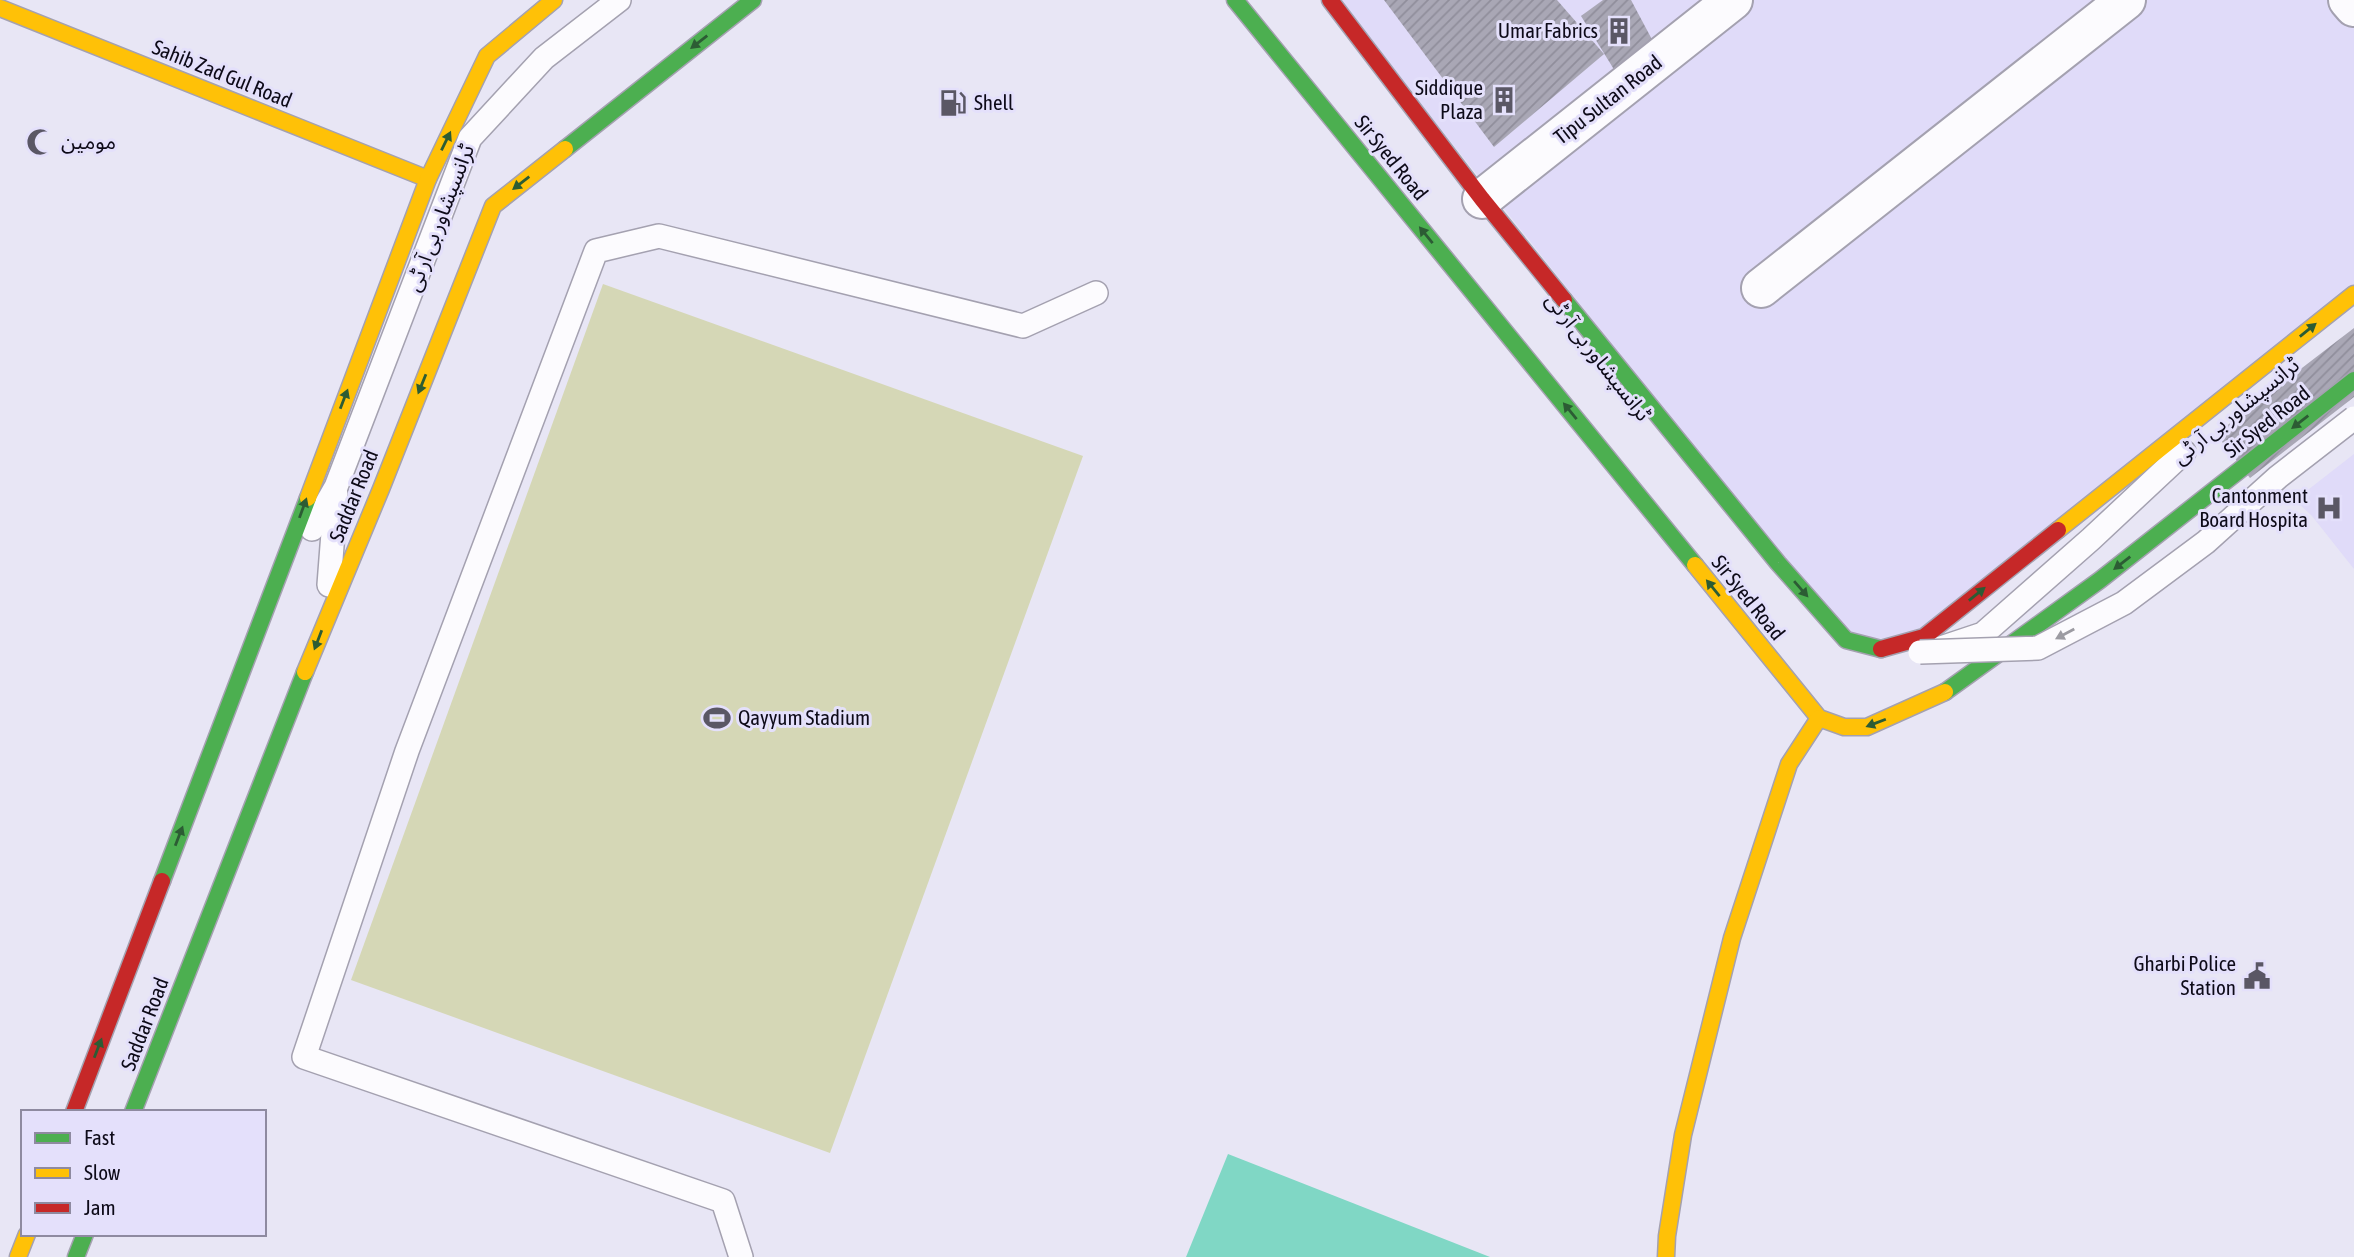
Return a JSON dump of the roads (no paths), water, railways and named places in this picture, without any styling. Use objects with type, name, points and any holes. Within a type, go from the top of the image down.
[{"type":"main road","name":"Saddar Road","points":[[75,1110],[428,179],[487,56],[554,0]]},
{"type":"main road","name":"Saddar Road","points":[[134,1110],[327,616],[381,489],[493,206],[753,0]]},
{"type":"main road","name":"Sir Syed Road","points":[[1235,0],[1819,718],[1844,726],[1867,727],[1939,696],[2099,580],[2354,380]]},
{"type":"main road","points":[[1330,0],[1482,199],[1778,563],[1846,640],[1883,649],[1924,637],[2354,294]]},
{"type":"main road","name":"Sahib Zad Gul Road","points":[[0,8],[428,179]]},
{"type":"main road","points":[[1666,1257],[1683,1135],[1732,938],[1789,764],[1819,718]]},
{"type":"main road","points":[[18,1257],[26,1236]]},
{"type":"main road","points":[[76,1257],[84,1236]]},
{"type":"street","name":"Tipu Sultan Road","points":[[1482,199],[1733,0]]},
{"type":"street","points":[[1761,288],[2126,0]]},
{"type":"street","points":[[2348,0],[2354,7]]},
{"type":"lane","name":"ٹرانسپشاور بی آر ٹی","points":[[267,607],[336,487],[470,138],[544,58],[619,0]]},
{"type":"lane","name":"ٹرانسپشاور بی آر ٹی","points":[[1314,0],[1797,608],[1820,631],[1862,649],[1920,652],[2038,648],[2124,603],[2206,542],[2278,477],[2354,418]]},
{"type":"lane","points":[[741,1257],[723,1201],[304,1057],[407,751],[596,251],[659,236],[1023,326],[1096,293]]},
{"type":"lane","name":"ٹرانسپشاور بی آر ٹی","points":[[1920,652],[1983,634],[2091,539],[2174,460],[2354,317]]},
{"type":"lane","name":"ٹرانسپشاور بی آر ٹی","points":[[327,616],[336,487]]},
{"type":"place","name":"Umar Fabrics","points":[[1619,31]]},
{"type":"place","name":"Siddique Plaza","points":[[1504,100]]},
{"type":"place","name":"Shell","points":[[953,103]]},
{"type":"place","name":"مومین","points":[[40,142]]},
{"type":"place","name":"Cantonment Board Hospita","points":[[2329,508]]},
{"type":"place","name":"Qayyum Stadium","points":[[717,718]]},
{"type":"place","name":"Gharbi Police Station","points":[[2257,976]]}]
